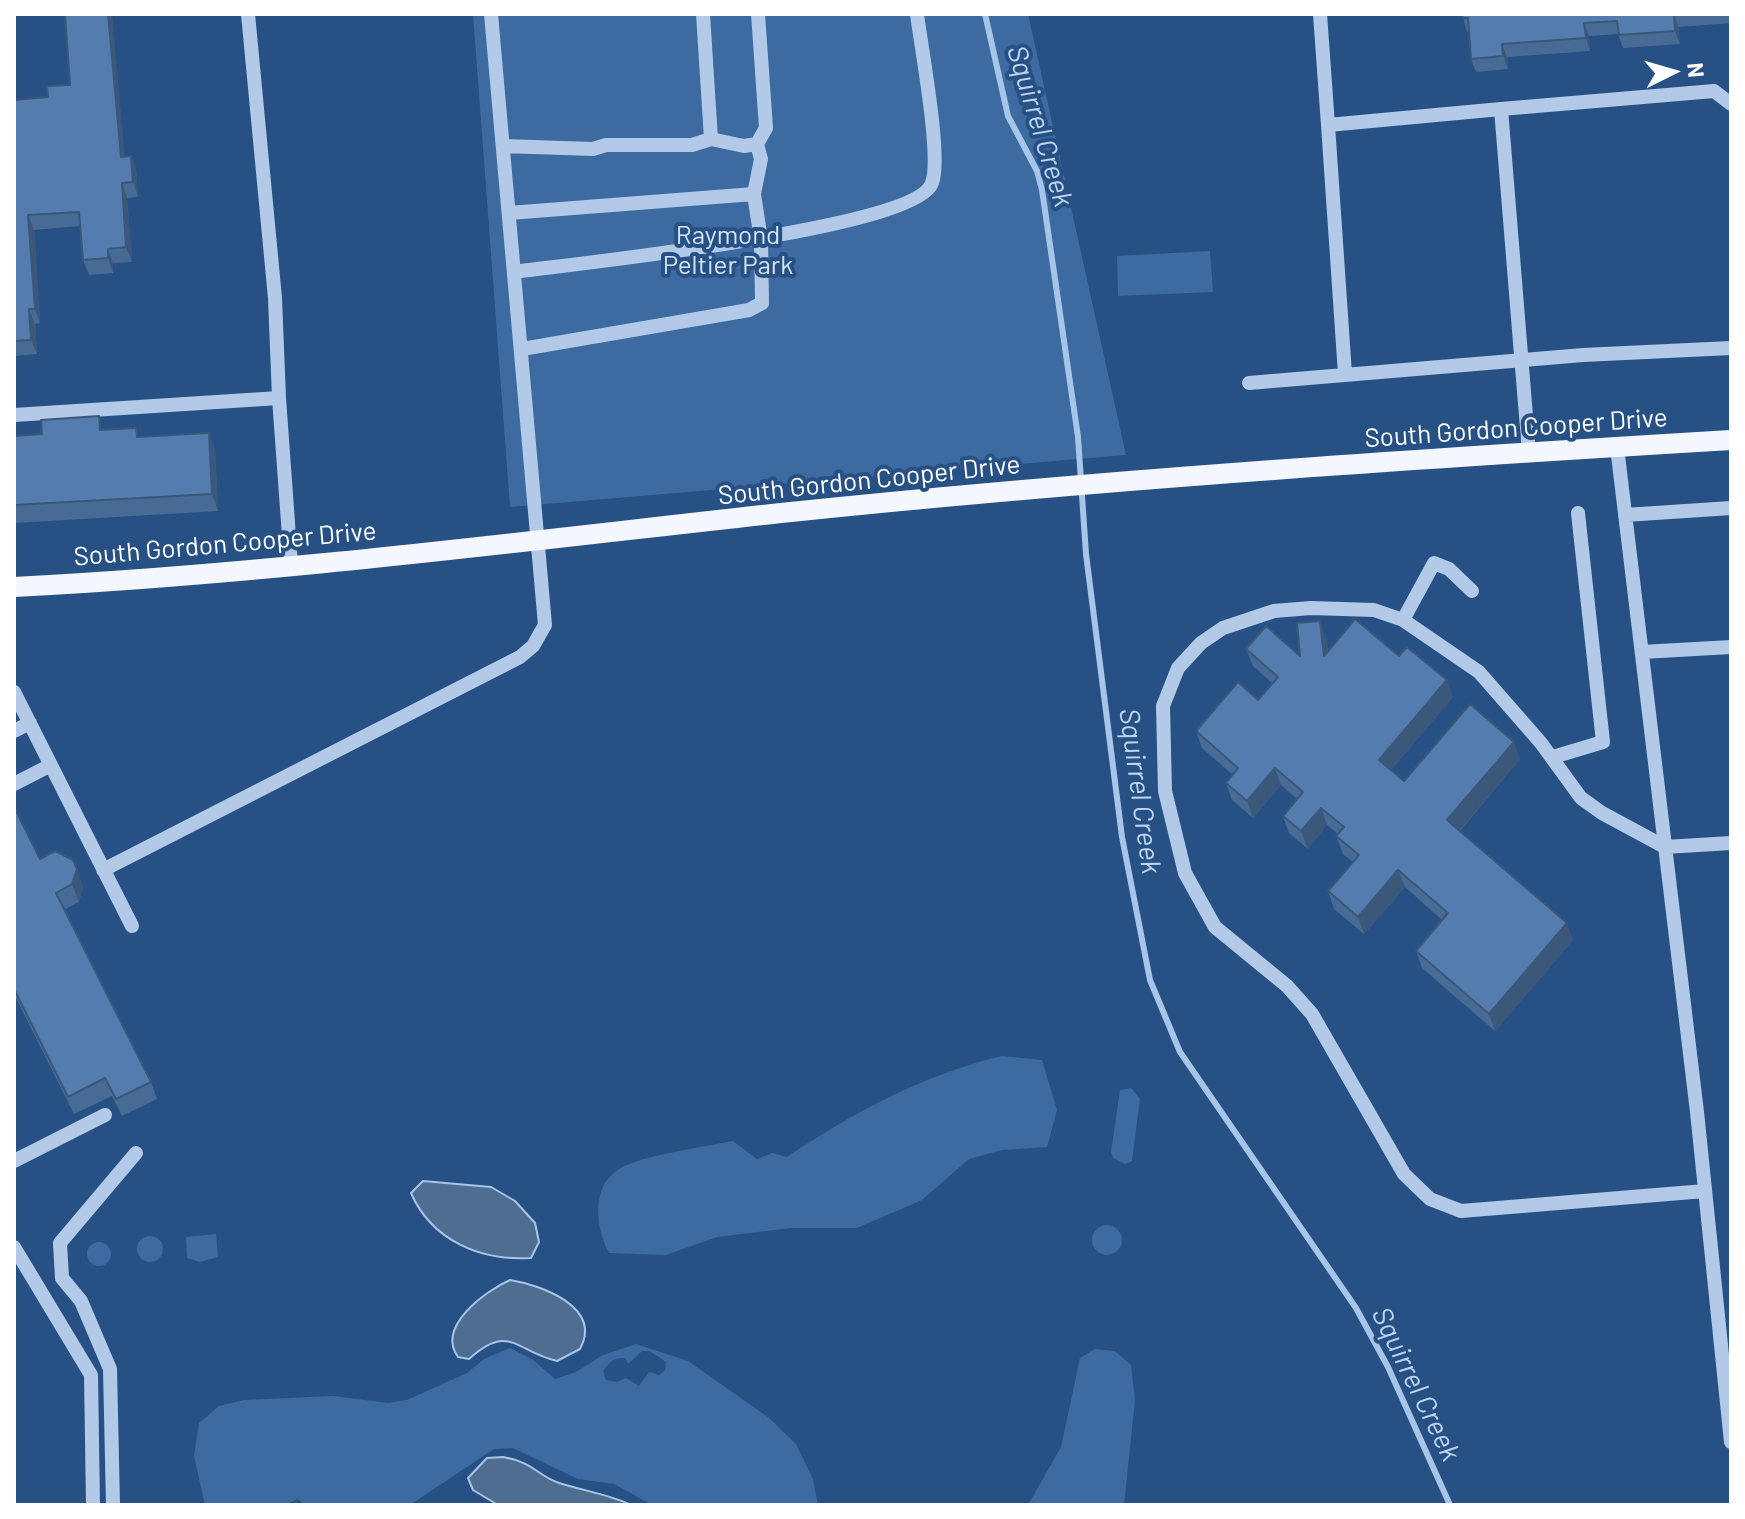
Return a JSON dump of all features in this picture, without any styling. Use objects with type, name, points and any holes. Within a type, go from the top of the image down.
[{"type":"main road","name":"South Gordon Cooper Drive","points":[[14,587],[538,542],[783,513],[1123,482],[1731,440]]},
{"type":"lane","points":[[248,14],[275,298],[291,564]]},
{"type":"lane","points":[[103,870],[520,657],[533,646],[545,625],[491,14]]},
{"type":"lane","points":[[703,14],[711,139]]},
{"type":"lane","points":[[522,349],[749,310],[762,303],[761,240],[754,194],[761,159],[757,144],[766,128],[758,14]]},
{"type":"lane","points":[[514,272],[761,240],[896,208],[924,195],[933,183],[933,134],[917,14]]},
{"type":"lane","points":[[1320,14],[1345,374]]},
{"type":"lane","points":[[1714,91],[1731,104]]},
{"type":"lane","points":[[1328,125],[1731,91]]},
{"type":"lane","points":[[1501,109],[1529,453]]},
{"type":"lane","points":[[503,146],[593,149],[606,145],[692,145],[711,139],[744,146],[757,144]]},
{"type":"lane","points":[[509,213],[754,194]]},
{"type":"lane","points":[[1249,383],[1521,360],[1731,348]]},
{"type":"lane","points":[[14,415],[279,398]]},
{"type":"lane","points":[[1617,447],[1726,1350],[1731,1442]]},
{"type":"lane","points":[[1625,515],[1731,508]]},
{"type":"lane","points":[[1553,757],[1603,742],[1578,513]]},
{"type":"lane","points":[[1403,620],[1434,563],[1449,569],[1472,591]]},
{"type":"lane","points":[[1705,1191],[1461,1211],[1430,1199],[1404,1174],[1312,1014],[1287,986],[1215,927],[1185,873],[1165,791],[1163,706],[1178,668],[1201,643],[1223,628],[1274,611],[1311,608],[1374,610],[1403,620],[1479,672],[1553,757],[1581,798],[1602,813],[1665,847],[1731,843]]},
{"type":"lane","points":[[1642,652],[1731,647]]},
{"type":"lane","points":[[14,692],[132,926]]},
{"type":"lane","points":[[14,731],[30,723]]},
{"type":"lane","points":[[14,784],[51,765]]},
{"type":"lane","points":[[14,1161],[105,1115]]},
{"type":"lane","points":[[113,1505],[110,1369],[81,1301],[62,1278],[60,1243],[136,1153]]},
{"type":"lane","points":[[14,1247],[91,1375],[93,1505]]},
{"type":"green space","name":"Raymond Peltier Park","points":[[473,14],[1028,14],[1126,455],[510,507]]},
{"type":"green space","points":[[1210,251],[1213,292],[1118,296],[1117,256]]},
{"type":"green space","points":[[1002,1056],[1042,1060],[1057,1110],[1047,1147],[1002,1150],[969,1159],[922,1200],[857,1228],[790,1228],[717,1237],[666,1255],[609,1253],[601,1232],[598,1208],[603,1186],[619,1169],[657,1156],[733,1141],[757,1159],[772,1153],[787,1157],[837,1125],[917,1084]]},
{"type":"green space","points":[[1131,1088],[1140,1099],[1132,1161],[1125,1164],[1113,1158],[1111,1152],[1120,1090]]},
{"type":"green space","points":[[1107,1225],[1113,1226],[1121,1234],[1121,1246],[1113,1254],[1107,1255],[1101,1254],[1093,1246],[1092,1240],[1093,1234],[1101,1226]]},
{"type":"green space","points":[[216,1234],[218,1257],[200,1262],[187,1258],[186,1237]]},
{"type":"green space","points":[[150,1236],[159,1240],[163,1249],[159,1258],[150,1262],[141,1258],[137,1249],[141,1240]]},
{"type":"green space","points":[[99,1242],[107,1246],[111,1254],[107,1262],[99,1266],[91,1262],[87,1254],[91,1246]]},
{"type":"green space","points":[[636,1344],[688,1361],[768,1417],[796,1444],[813,1479],[818,1505],[652,1505],[614,1484],[578,1479],[513,1448],[494,1449],[410,1505],[304,1505],[298,1499],[285,1505],[205,1505],[194,1456],[199,1423],[219,1406],[244,1400],[333,1396],[388,1403],[407,1400],[467,1373],[484,1359],[510,1348],[532,1359],[555,1379],[576,1372],[603,1355]],"holes":[[[642,1351],[650,1351],[666,1362],[665,1370],[659,1375],[649,1372],[639,1386],[626,1378],[617,1382],[606,1380],[603,1371],[612,1361],[625,1358],[628,1364]]]},
{"type":"green space","points":[[1095,1349],[1115,1351],[1131,1365],[1135,1400],[1124,1505],[1028,1505],[1061,1447],[1080,1358]]},
{"type":"shaded area","points":[[423,1181],[491,1187],[515,1201],[535,1223],[539,1242],[531,1258],[494,1256],[460,1245],[445,1235],[420,1210],[411,1193]]},
{"type":"shaded area","points":[[510,1280],[552,1293],[576,1310],[583,1321],[585,1334],[580,1349],[557,1361],[504,1341],[494,1342],[469,1359],[458,1357],[453,1346],[453,1334],[458,1322],[488,1292]]},
{"type":"shaded area","points":[[503,1457],[521,1462],[559,1483],[631,1505],[498,1505],[473,1490],[468,1478],[487,1458]]},
{"type":"building","points":[[65,14],[108,14],[121,157],[131,156],[133,182],[122,183],[126,247],[108,249],[108,258],[83,260],[79,212],[28,215],[35,309],[29,309],[31,340],[14,341],[14,100],[48,97],[47,86],[70,85]]},
{"type":"building","points":[[1462,14],[1674,14],[1675,31],[1619,35],[1617,21],[1584,23],[1586,38],[1502,44],[1503,56],[1471,59],[1468,18],[1463,18]]},
{"type":"building","points":[[99,416],[100,430],[136,428],[137,437],[209,433],[212,494],[14,505],[14,436],[42,434],[41,420]]},
{"type":"building","points":[[1355,619],[1399,656],[1407,647],[1447,680],[1379,760],[1404,781],[1470,704],[1514,742],[1447,820],[1567,923],[1489,1014],[1416,951],[1448,913],[1398,870],[1358,917],[1328,891],[1359,855],[1336,836],[1344,827],[1321,808],[1301,831],[1283,816],[1303,792],[1275,768],[1247,801],[1226,783],[1238,768],[1196,731],[1238,682],[1258,700],[1278,677],[1246,649],[1266,626],[1300,656],[1297,623],[1320,621],[1324,656]]},
{"type":"building","points":[[14,807],[40,859],[55,851],[73,860],[77,869],[72,884],[56,893],[151,1082],[116,1099],[105,1078],[68,1097],[14,989]]},
{"type":"waterway","name":"Squirrel Creek","points":[[985,14],[1008,116],[1037,171],[1042,190],[1078,437],[1086,554],[1122,837],[1150,980],[1180,1052],[1356,1308],[1388,1367],[1450,1505]]}]
